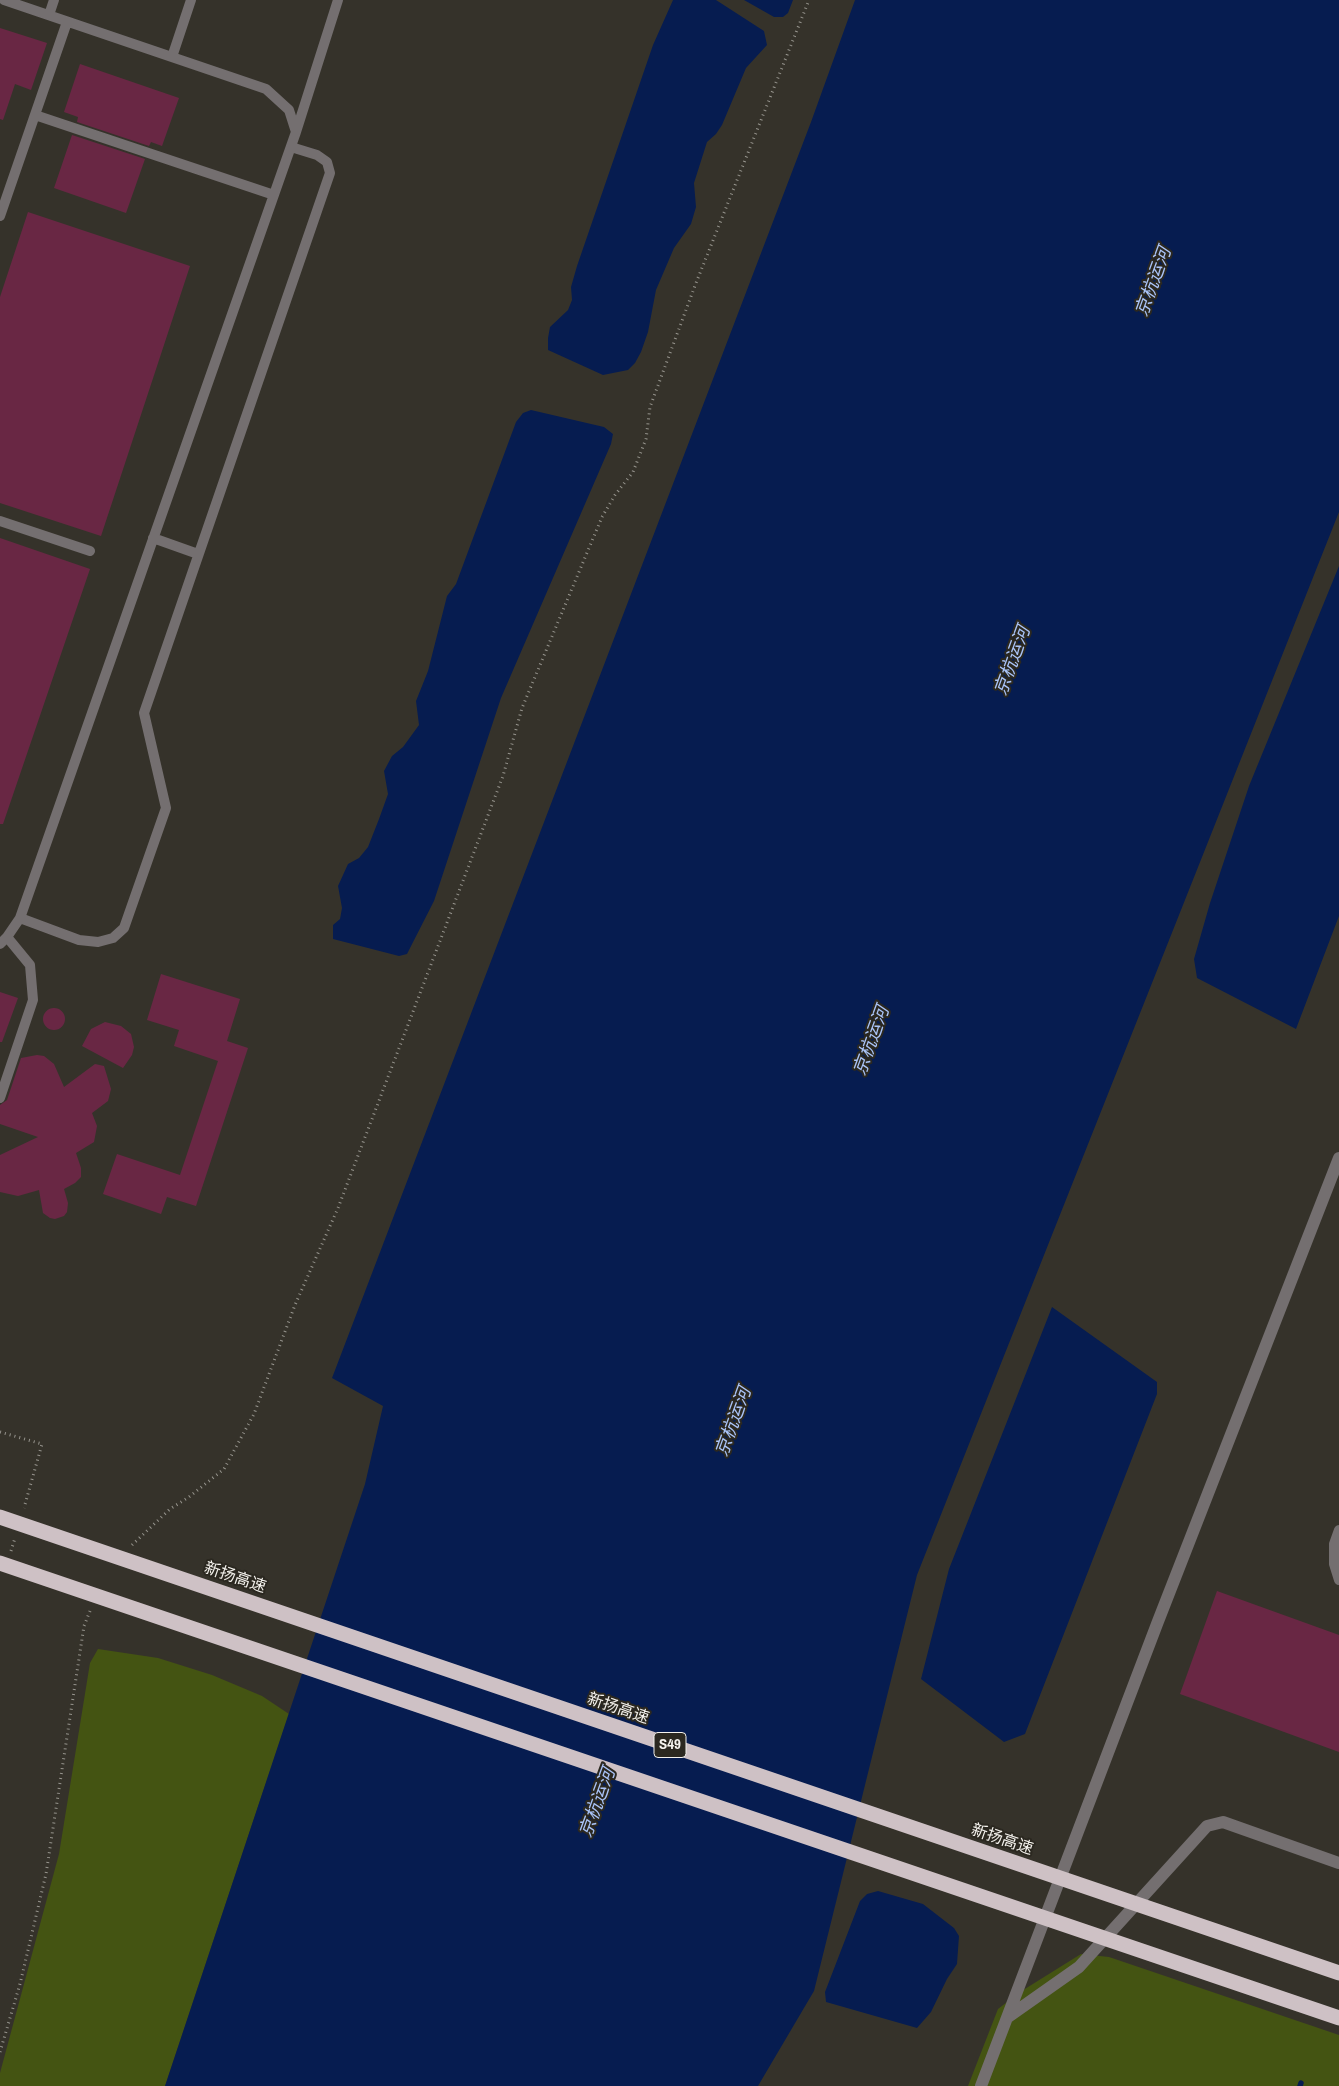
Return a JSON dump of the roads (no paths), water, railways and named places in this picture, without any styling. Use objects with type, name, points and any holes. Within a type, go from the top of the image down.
[{"type":"highway","name":"新扬高速","points":[[0,1517],[1339,1973]]},
{"type":"highway","points":[[4,1561],[1339,2018]]},
{"type":"street","points":[[981,2086],[1157,1624],[1339,1158]]},
{"type":"street","points":[[1008,2017],[1079,1967],[1206,1826],[1223,1822],[1339,1863]]},
{"type":"lane","points":[[4,0],[266,89],[289,110],[296,132]]},
{"type":"lane","points":[[49,15],[54,0]]},
{"type":"lane","points":[[172,58],[191,0]]},
{"type":"lane","points":[[0,1098],[33,1000],[30,965],[4,940],[20,918],[291,147],[338,0]]},
{"type":"lane","points":[[0,216],[67,22]]},
{"type":"lane","points":[[35,115],[274,195]]},
{"type":"lane","points":[[20,918],[79,940],[98,942],[113,938],[124,928],[166,808],[144,713],[330,173],[327,162],[317,155],[291,147]]},
{"type":"lane","points":[[0,521],[90,551]]},
{"type":"lane","points":[[153,538],[198,554]]},
{"type":"lane","points":[[1339,1530],[1334,1544],[1334,1564],[1339,1580]]},
{"type":"water","points":[[673,0],[716,0],[764,31],[767,45],[746,68],[722,125],[707,142],[694,183],[696,207],[691,224],[674,248],[656,290],[648,332],[641,352],[635,363],[628,370],[603,375],[548,350],[550,327],[568,310],[572,300],[571,287],[577,266],[653,45]]},
{"type":"water","points":[[744,0],[793,0],[788,13],[783,17],[774,17]]},
{"type":"water","name":"京杭运河","points":[[855,0],[1339,0],[1339,512],[917,1575],[814,1991],[758,2086],[165,2086],[365,1484],[383,1406],[332,1378],[811,122]]},
{"type":"water","points":[[531,410],[604,427],[613,434],[611,444],[501,698],[434,901],[407,954],[399,956],[333,939],[333,925],[340,919],[342,908],[338,886],[348,864],[359,858],[368,847],[388,794],[384,771],[392,756],[403,747],[419,725],[416,701],[428,671],[447,596],[456,584],[516,422],[523,413]]},
{"type":"water","points":[[1339,566],[1339,916],[1296,1029],[1197,978],[1194,959],[1210,903],[1249,786]]},
{"type":"water","points":[[1052,1307],[1157,1382],[1157,1394],[1025,1734],[1004,1742],[921,1679],[949,1569]]},
{"type":"water","points":[[878,1891],[923,1904],[954,1928],[959,1936],[957,1964],[947,1979],[931,2012],[917,2028],[826,2002],[825,1992],[860,1901],[867,1894]]}]
